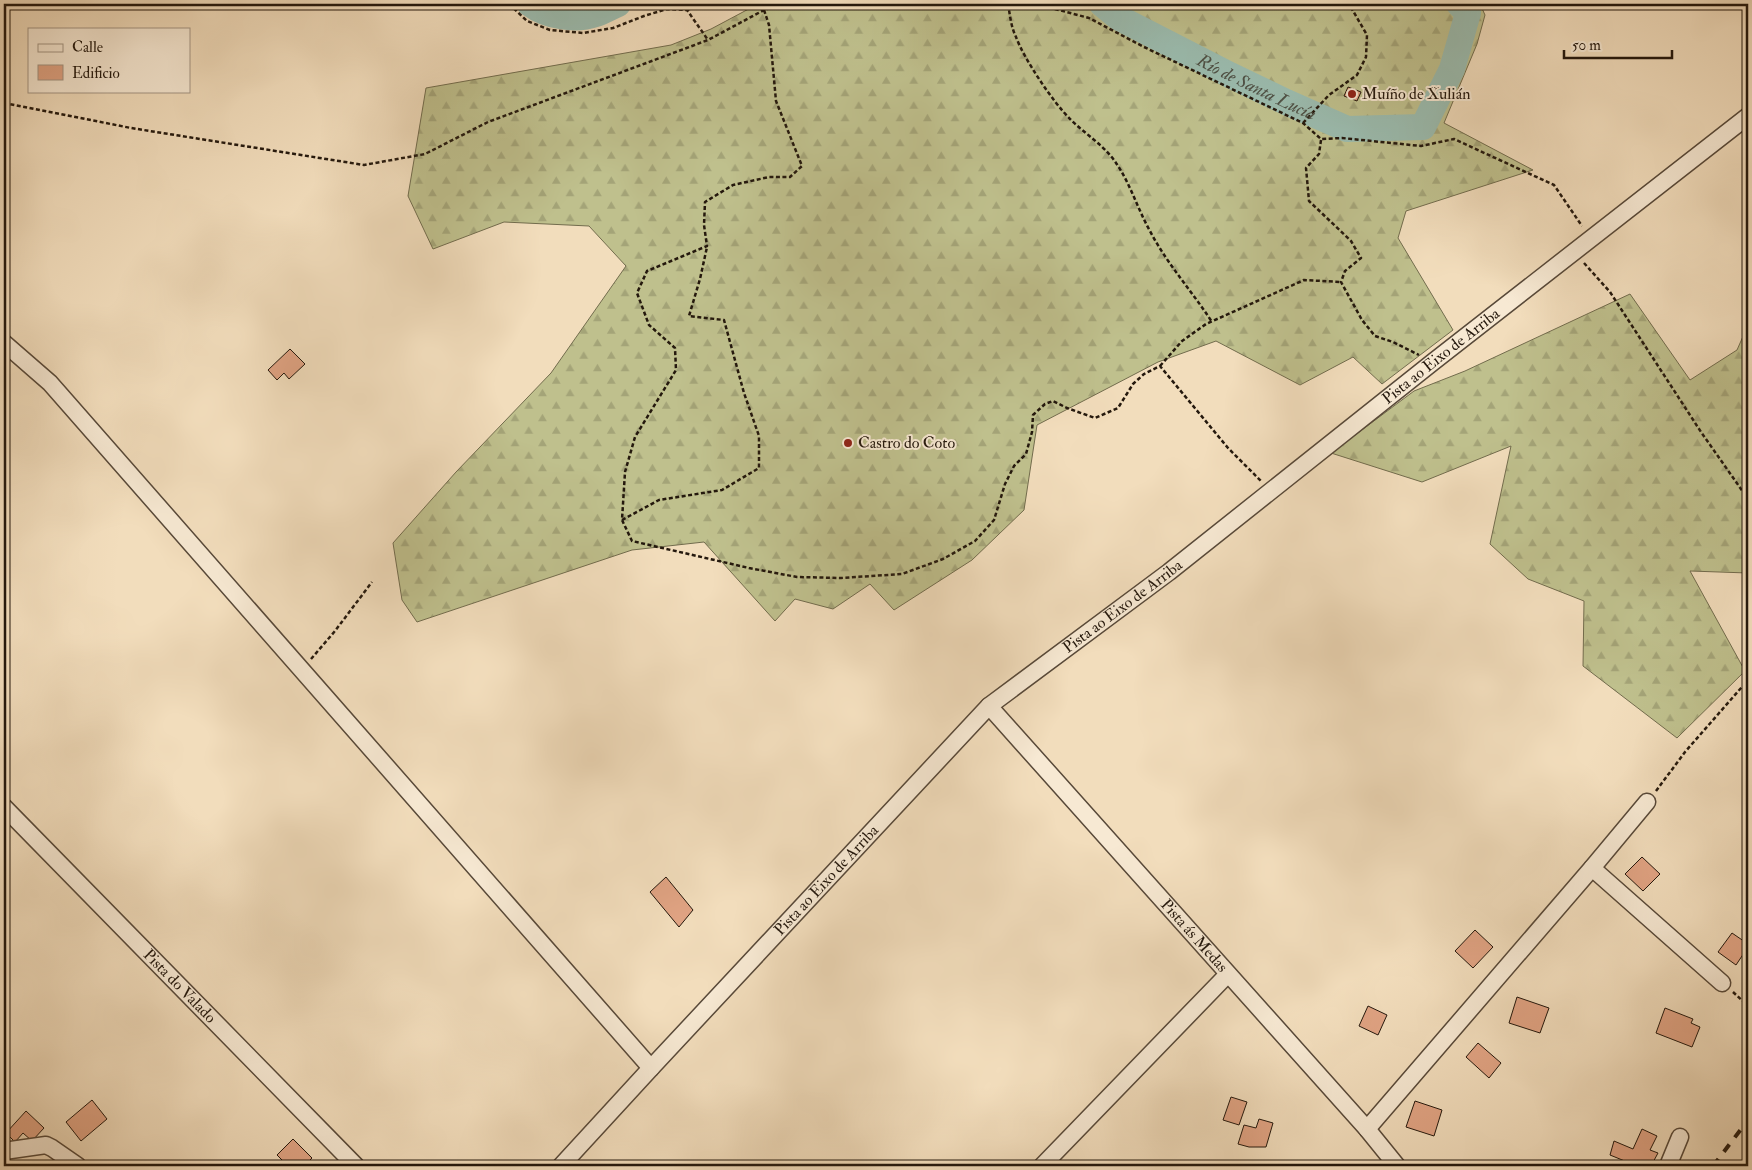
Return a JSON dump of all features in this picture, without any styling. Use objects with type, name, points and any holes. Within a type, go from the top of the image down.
[{"type":"street","name":"Pista ao Eixo de Arriba","points":[[561,1166],[989,706],[1169,572],[1433,362],[1592,240],[1748,116]]},
{"type":"street","points":[[4,342],[50,383],[651,1068]]},
{"type":"street","name":"Pista ás Medas","points":[[989,706],[1397,1166]]},
{"type":"street","points":[[1367,1130],[1647,802]]},
{"type":"street","name":"Pista do Valado","points":[[4,807],[356,1166]]},
{"type":"street","points":[[1592,868],[1722,982]]},
{"type":"street","points":[[1042,1166],[1228,974]]},
{"type":"street","points":[[1668,1166],[1680,1137]]},
{"type":"street","points":[[4,1151],[46,1145],[78,1166]]},
{"type":"path","points":[[509,4],[527,21],[550,30],[583,33],[613,28],[667,9],[687,10],[703,4]]},
{"type":"path","points":[[4,103],[131,128],[364,165],[425,154],[488,122],[708,40],[764,10],[785,4]]},
{"type":"path","points":[[1008,4],[1015,37],[1029,62],[1069,118],[1114,161],[1149,231],[1165,258],[1199,301],[1212,322]]},
{"type":"path","points":[[1036,4],[1089,18],[1144,47],[1303,123],[1321,139],[1342,138],[1421,146],[1454,139],[1554,185],[1592,240]]},
{"type":"path","points":[[1303,123],[1329,95],[1357,76],[1366,57],[1367,35],[1349,4]]},
{"type":"path","points":[[687,10],[708,40]]},
{"type":"path","points":[[622,520],[659,500],[722,490],[759,468],[760,436],[744,393],[724,320],[689,316],[707,246],[704,225],[705,202],[733,185],[769,177],[790,177],[802,166],[776,100],[769,25],[764,10]]},
{"type":"path","points":[[1321,139],[1319,154],[1306,168],[1309,201],[1351,241],[1361,258],[1345,271],[1342,282],[1362,320],[1375,336],[1394,342],[1433,362]]},
{"type":"path","points":[[707,246],[647,271],[637,293],[649,325],[674,348],[676,370],[635,437],[625,472],[622,520],[632,540],[749,568],[797,577],[841,578],[902,574],[943,558],[975,541],[994,520],[1005,484],[1014,466],[1026,454],[1032,432],[1033,415],[1045,404],[1053,400],[1067,408],[1095,418],[1118,408],[1133,384],[1144,374],[1160,366],[1182,341],[1212,322],[1304,280],[1342,282]]},
{"type":"path","points":[[1576,252],[1610,292],[1748,500]]},
{"type":"path","points":[[1160,366],[1228,448],[1270,492]]},
{"type":"path","points":[[302,670],[335,631],[372,582]]},
{"type":"path","points":[[1647,802],[1686,752],[1748,680]]},
{"type":"path","points":[[1722,982],[1748,1006]]},
{"type":"green space","points":[[758,4],[1480,4],[1485,15],[1477,44],[1444,123],[1533,170],[1406,211],[1398,238],[1453,330],[1382,384],[1353,357],[1300,385],[1216,341],[1158,362],[1037,425],[1024,510],[972,560],[894,610],[870,584],[833,609],[795,599],[775,621],[704,542],[632,550],[417,622],[402,600],[393,543],[456,472],[551,373],[626,266],[589,226],[504,222],[433,249],[408,196],[426,88],[671,45],[711,29]]},
{"type":"green space","points":[[1630,294],[1690,380],[1737,350],[1748,325],[1748,573],[1690,571],[1745,671],[1677,738],[1583,666],[1584,601],[1528,579],[1490,544],[1511,446],[1422,482],[1331,453],[1414,391],[1465,371]]},
{"type":"building","name":"Muíño de Xulián","points":[[1348,87],[1361,92],[1357,101],[1344,96]]},
{"type":"building","points":[[290,349],[305,364],[289,379],[284,373],[277,380],[268,370]]},
{"type":"building","points":[[1642,857],[1660,874],[1643,891],[1625,874]]},
{"type":"building","points":[[666,877],[693,910],[679,927],[650,892]]},
{"type":"building","points":[[1475,930],[1493,947],[1473,968],[1455,951]]},
{"type":"building","points":[[1732,933],[1748,944],[1736,965],[1718,952]]},
{"type":"building","points":[[1517,997],[1549,1008],[1540,1033],[1509,1023]]},
{"type":"building","points":[[1368,1006],[1387,1015],[1378,1035],[1359,1026]]},
{"type":"building","points":[[1665,1008],[1693,1019],[1691,1023],[1700,1027],[1692,1047],[1656,1033]]},
{"type":"building","points":[[1478,1043],[1501,1063],[1489,1078],[1466,1057]]},
{"type":"building","points":[[1231,1097],[1247,1102],[1239,1125],[1223,1120]]},
{"type":"building","points":[[92,1100],[107,1119],[81,1141],[66,1122]]},
{"type":"building","points":[[1415,1101],[1442,1110],[1434,1136],[1406,1127]]},
{"type":"building","points":[[26,1111],[44,1128],[32,1141],[23,1133],[15,1142],[6,1133]]},
{"type":"building","points":[[1259,1119],[1273,1123],[1266,1147],[1249,1147],[1238,1144],[1244,1125],[1256,1128]]},
{"type":"building","points":[[1642,1129],[1657,1136],[1650,1150],[1658,1153],[1651,1166],[1637,1166],[1610,1155],[1614,1141],[1633,1149]]},
{"type":"building","points":[[293,1139],[312,1158],[304,1166],[288,1166],[277,1155]]},
{"type":"waterway","name":"Río de Santa Lucía","points":[[530,4],[553,15],[571,17],[596,14],[618,4]]},
{"type":"waterway","name":"Río de Santa Lucía","points":[[1102,4],[1119,18],[1230,75],[1347,129],[1423,127],[1452,69],[1468,13],[1459,4]]},
{"type":"railway","points":[[1713,1166],[1748,1120]]},
{"type":"place","name":"Muíño de Xulián","points":[[1352,94]]},
{"type":"place","name":"Castro do Coto","points":[[848,443]]}]
